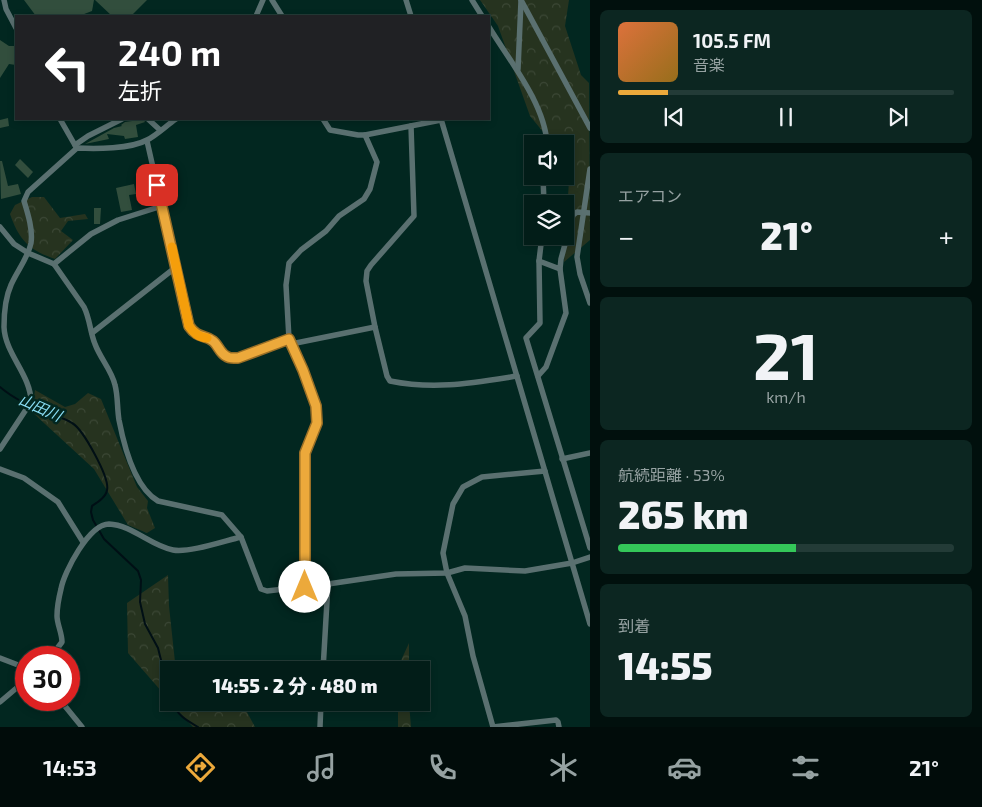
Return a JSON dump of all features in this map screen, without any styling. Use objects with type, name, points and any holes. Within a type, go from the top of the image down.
[{"type":"street","points":[[4,0],[6,9],[15,26]]},
{"type":"street","points":[[256,15],[263,0]]},
{"type":"street","points":[[272,0],[281,15]]},
{"type":"street","points":[[406,0],[411,15]]},
{"type":"street","points":[[472,0],[481,15]]},
{"type":"street","points":[[518,69],[521,0]]},
{"type":"street","points":[[521,0],[590,128]]},
{"type":"street","points":[[490,29],[509,59],[518,69],[543,122],[546,135]]},
{"type":"street","points":[[61,120],[76,146],[89,149],[130,145],[147,140],[175,120]]},
{"type":"street","points":[[0,449],[31,402],[29,386],[11,351],[4,330],[6,300],[32,241],[29,217],[24,201],[28,192],[76,146],[88,136],[120,120]]},
{"type":"street","points":[[149,120],[160,130]]},
{"type":"street","points":[[324,120],[330,130],[358,135],[437,120]]},
{"type":"street","points":[[441,120],[590,624]]},
{"type":"street","points":[[411,126],[414,216],[371,265],[367,271],[366,280],[387,376],[390,381],[413,386],[462,385],[517,376]]},
{"type":"street","points":[[305,587],[305,453],[317,423],[316,406],[303,370],[290,342],[286,285],[289,263],[301,250],[326,231],[339,216],[364,199],[370,189],[377,162],[365,135]]},
{"type":"street","points":[[147,140],[189,326],[200,337],[209,338],[215,342],[228,358],[238,358],[290,342],[375,326]]},
{"type":"street","points":[[590,169],[582,212],[577,257],[580,274],[590,303]]},
{"type":"street","points":[[54,264],[91,234],[132,215],[162,206]]},
{"type":"street","points":[[538,376],[546,367],[566,313],[560,269],[561,258],[573,214],[577,212],[590,213]]},
{"type":"street","points":[[0,227],[14,244],[28,253],[54,264],[84,307],[94,343],[115,383],[119,421],[132,464],[143,487],[158,501],[222,515],[241,537],[261,589],[267,591],[305,587],[396,574],[446,573],[472,567],[525,571],[572,563],[590,557]]},
{"type":"street","points":[[541,245],[540,323],[526,338],[590,548]]},
{"type":"street","points":[[540,261],[560,269]]},
{"type":"street","points":[[92,333],[176,267]]},
{"type":"street","points":[[562,459],[590,453]]},
{"type":"street","points":[[0,469],[24,478],[58,502],[83,542]]},
{"type":"street","points":[[545,472],[482,477],[462,487],[453,504],[443,553],[446,573],[465,616],[473,656],[493,727],[556,720],[559,727]]},
{"type":"street","points":[[59,646],[62,642],[57,617],[61,587],[83,542],[92,532],[102,526],[108,524],[121,526],[158,544],[177,550],[241,537]]},
{"type":"street","points":[[324,661],[328,584]]},
{"type":"street","points":[[0,658],[15,664]]},
{"type":"street","points":[[0,702],[15,689]]},
{"type":"street","points":[[69,711],[82,727]]},
{"type":"street","points":[[320,727],[321,711]]},
{"type":"green space","points":[[480,0],[569,0],[565,26],[581,75],[589,83],[590,240],[564,262],[565,245],[574,245],[574,195],[568,195],[569,185],[574,185],[574,135],[546,135],[530,116],[498,26]]},
{"type":"green space","points":[[32,197],[44,197],[60,218],[85,214],[88,219],[68,221],[61,231],[73,240],[55,259],[38,252],[26,243],[13,223],[10,214],[15,205]]},
{"type":"green space","points":[[35,390],[65,407],[75,404],[88,393],[101,399],[137,487],[148,501],[147,508],[155,528],[147,533],[128,525],[94,469],[32,412]]},
{"type":"green space","points":[[168,575],[175,661],[160,661],[160,690],[128,653],[127,603]]},
{"type":"green space","points":[[409,643],[409,661],[401,661]]},
{"type":"green space","points":[[178,711],[246,711],[255,727],[193,727]]},
{"type":"green space","points":[[398,711],[410,711],[411,727],[398,727]]},
{"type":"building","points":[[24,0],[94,0],[92,11],[82,15],[35,15]]},
{"type":"building","points":[[95,0],[147,0],[132,15],[111,15]]},
{"type":"building","points":[[0,40],[9,46],[15,46],[15,65],[9,64],[0,78]]},
{"type":"building","points":[[8,118],[9,126],[0,128],[0,120]]},
{"type":"building","points":[[144,120],[145,122],[136,125],[138,137],[125,139],[124,136],[107,134],[109,139],[85,144],[114,128],[122,126],[125,122]]},
{"type":"building","points":[[20,159],[33,172],[28,178],[15,165]]},
{"type":"building","points":[[0,161],[2,161],[8,186],[18,184],[21,194],[1,199]]},
{"type":"building","points":[[134,184],[136,194],[129,195],[132,210],[121,212],[116,188]]},
{"type":"building","points":[[94,208],[101,208],[100,224],[94,224]]},
{"type":"waterway","name":"山田川","points":[[0,387],[22,402],[72,423],[83,434],[95,454],[104,475],[107,490],[103,497],[92,506],[93,520],[104,539],[138,571],[141,580],[140,602],[145,624],[158,648],[161,661]]},
{"type":"waterway","name":"山田川","points":[[177,711],[198,727]]},
{"type":"slow traffic","points":[[172,247],[189,326],[200,337],[207,338]]},
{"type":"route","points":[[157,185],[189,326],[200,337],[209,338],[215,342],[228,358],[238,358],[289,339],[312,392],[316,406],[317,423],[305,453],[305,587]]}]
